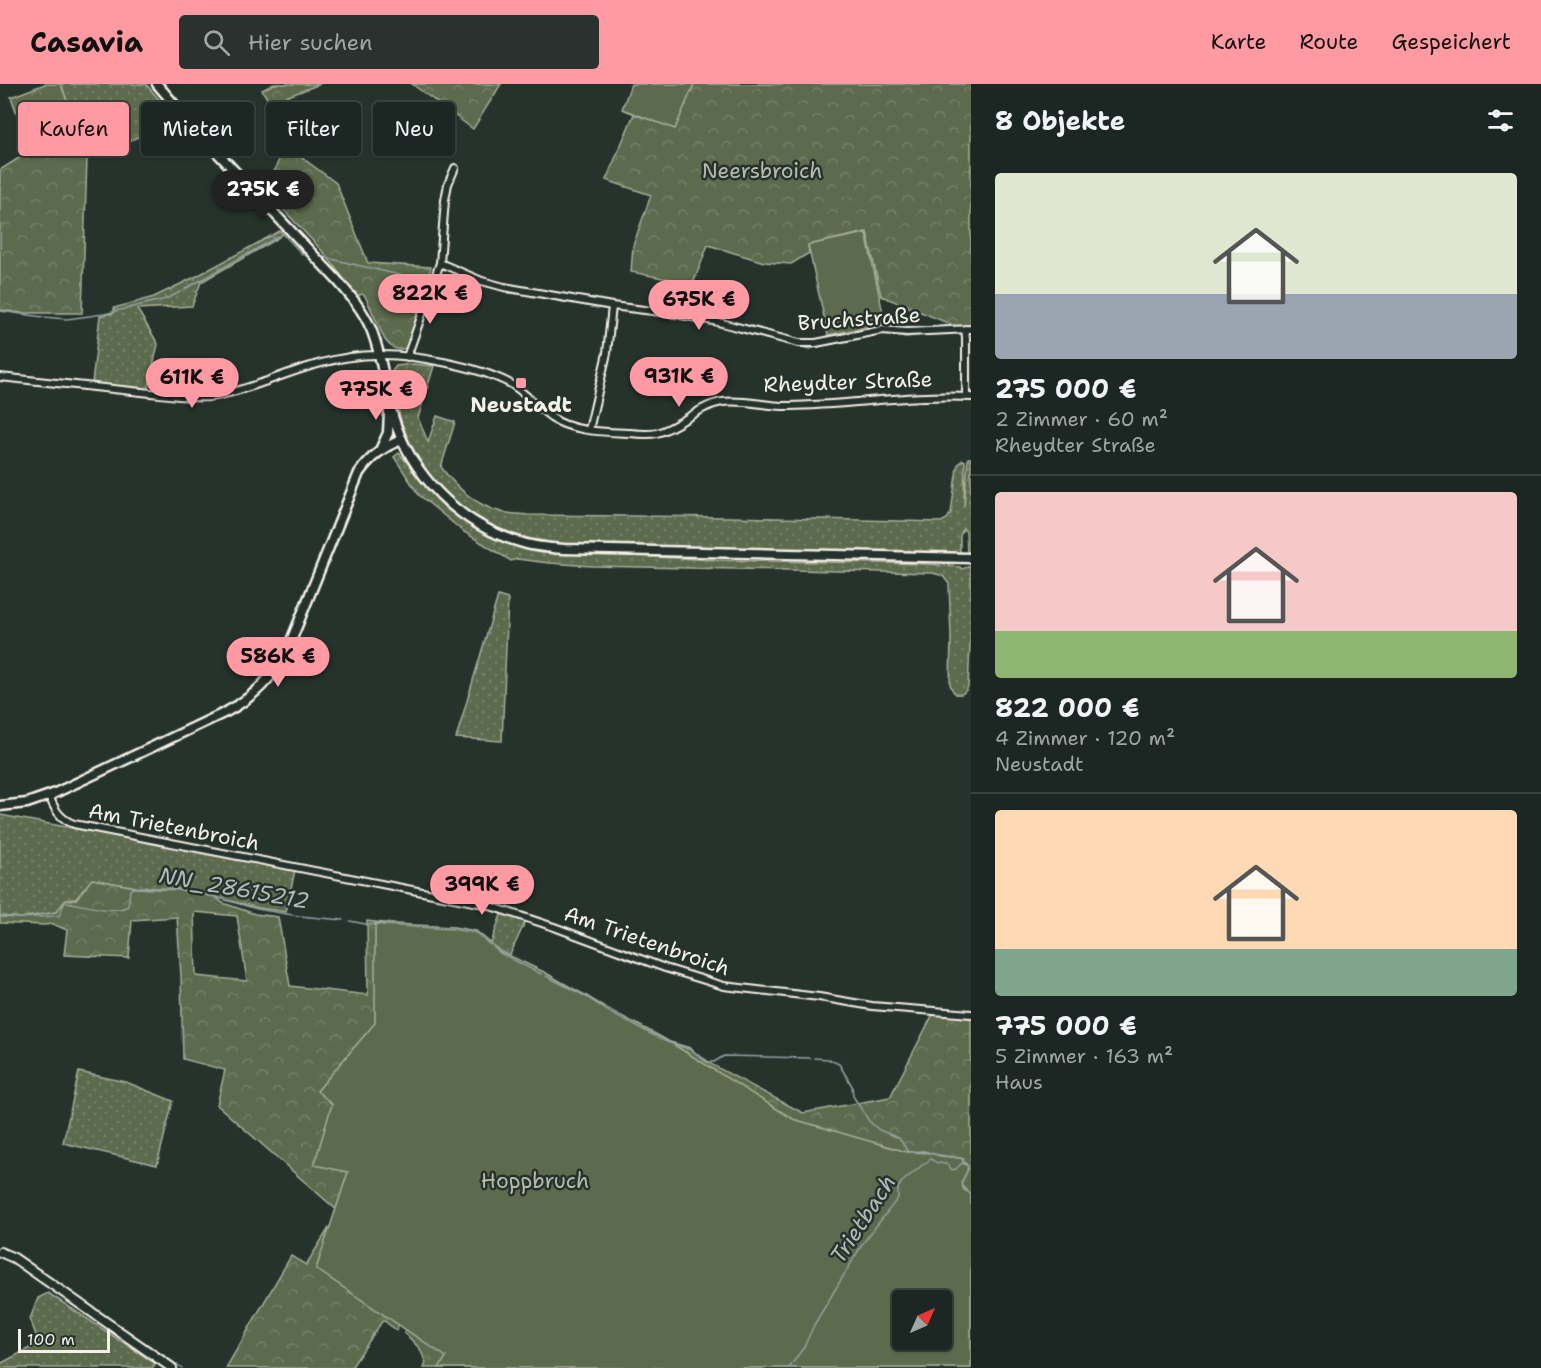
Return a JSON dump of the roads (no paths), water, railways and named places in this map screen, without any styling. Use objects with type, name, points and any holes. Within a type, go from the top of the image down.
[{"type":"main road","points":[[157,84],[196,130],[354,300],[370,326],[397,426],[412,458],[447,501],[483,527],[525,544],[574,550],[971,558]]},
{"type":"main road","points":[[380,450],[389,430],[388,396]]},
{"type":"main road","points":[[0,806],[27,803],[49,795],[230,710],[262,686],[279,665],[290,645],[356,478],[368,461],[380,450],[402,440]]},
{"type":"street","points":[[407,357],[440,263],[445,200],[448,184],[455,168]]},
{"type":"street","name":"Bruchstraße","points":[[440,263],[498,286],[714,321],[804,343],[816,343],[882,330],[907,332],[968,329],[966,336],[969,397]]},
{"type":"street","points":[[589,429],[607,353],[612,306]]},
{"type":"street","name":"Rheydter Straße","points":[[0,377],[207,397],[232,392],[321,363],[359,356],[407,357],[469,368],[497,377],[519,389],[553,419],[574,427],[638,434],[655,434],[708,407],[728,402],[789,406],[914,397],[969,397]]},
{"type":"street","name":"Am Trietenbroich","points":[[49,795],[57,812],[65,820],[74,824],[484,904],[715,984],[872,1006],[971,1014]]},
{"type":"street","points":[[0,1252],[14,1258],[172,1368]]},
{"type":"waterway","points":[[228,156],[291,223]]},
{"type":"waterway","points":[[283,234],[303,255]]},
{"type":"waterway","points":[[185,289],[279,236]]},
{"type":"waterway","points":[[323,257],[429,282]]},
{"type":"waterway","points":[[0,311],[67,319],[104,314],[166,299],[180,292]]},
{"type":"waterway","points":[[508,293],[522,294]]},
{"type":"waterway","points":[[532,296],[565,302]]},
{"type":"waterway","points":[[575,303],[608,309]]},
{"type":"waterway","points":[[614,310],[636,312]]},
{"type":"waterway","points":[[641,313],[656,315]]},
{"type":"waterway","points":[[660,315],[675,318]]},
{"type":"waterway","points":[[696,322],[728,328]]},
{"type":"waterway","points":[[735,329],[744,332]]},
{"type":"waterway","points":[[869,336],[884,333],[906,337],[923,335]]},
{"type":"waterway","points":[[928,334],[963,333]]},
{"type":"waterway","points":[[749,334],[759,337]]},
{"type":"waterway","points":[[763,338],[774,341]]},
{"type":"waterway","points":[[838,343],[863,338]]},
{"type":"waterway","points":[[779,342],[790,345]]},
{"type":"waterway","points":[[826,345],[834,344]]},
{"type":"waterway","points":[[792,345],[800,347]]},
{"type":"waterway","points":[[805,348],[822,346]]},
{"type":"waterway","name":"NN_28615212","points":[[0,917],[59,916],[65,902],[106,909],[121,908],[128,906],[130,890],[133,888],[174,889],[205,894],[257,909],[343,920]]},
{"type":"waterway","name":"NN_28615212","points":[[350,921],[476,933],[490,945]]},
{"type":"waterway","name":"NN_28615212","points":[[493,947],[541,974]]},
{"type":"waterway","name":"NN_28615212","points":[[546,976],[585,996],[612,1014],[667,1042],[689,1049],[709,1062],[714,1062],[724,1056],[810,1058]]},
{"type":"waterway","name":"NN_28615212","points":[[814,1058],[828,1059],[839,1064],[852,1086],[853,1096],[869,1121],[879,1130],[899,1138],[908,1152],[964,1159],[963,1162]]},
{"type":"waterway","name":"Trietbach","points":[[789,1368],[804,1347],[814,1325],[863,1243],[898,1198],[898,1188],[902,1182],[931,1159],[937,1163],[946,1164],[952,1170],[962,1163],[968,1166],[961,1183],[964,1190],[971,1195]]},
{"type":"waterway","points":[[9,1251],[95,1309]]},
{"type":"waterway","points":[[100,1312],[182,1368]]},
{"type":"place","name":"Neustadt","points":[[521,383]]},
{"type":"park label","name":"Neersbroich","points":[[762,171]]},
{"type":"park label","name":"Hoppbruch","points":[[535,1181]]}]
